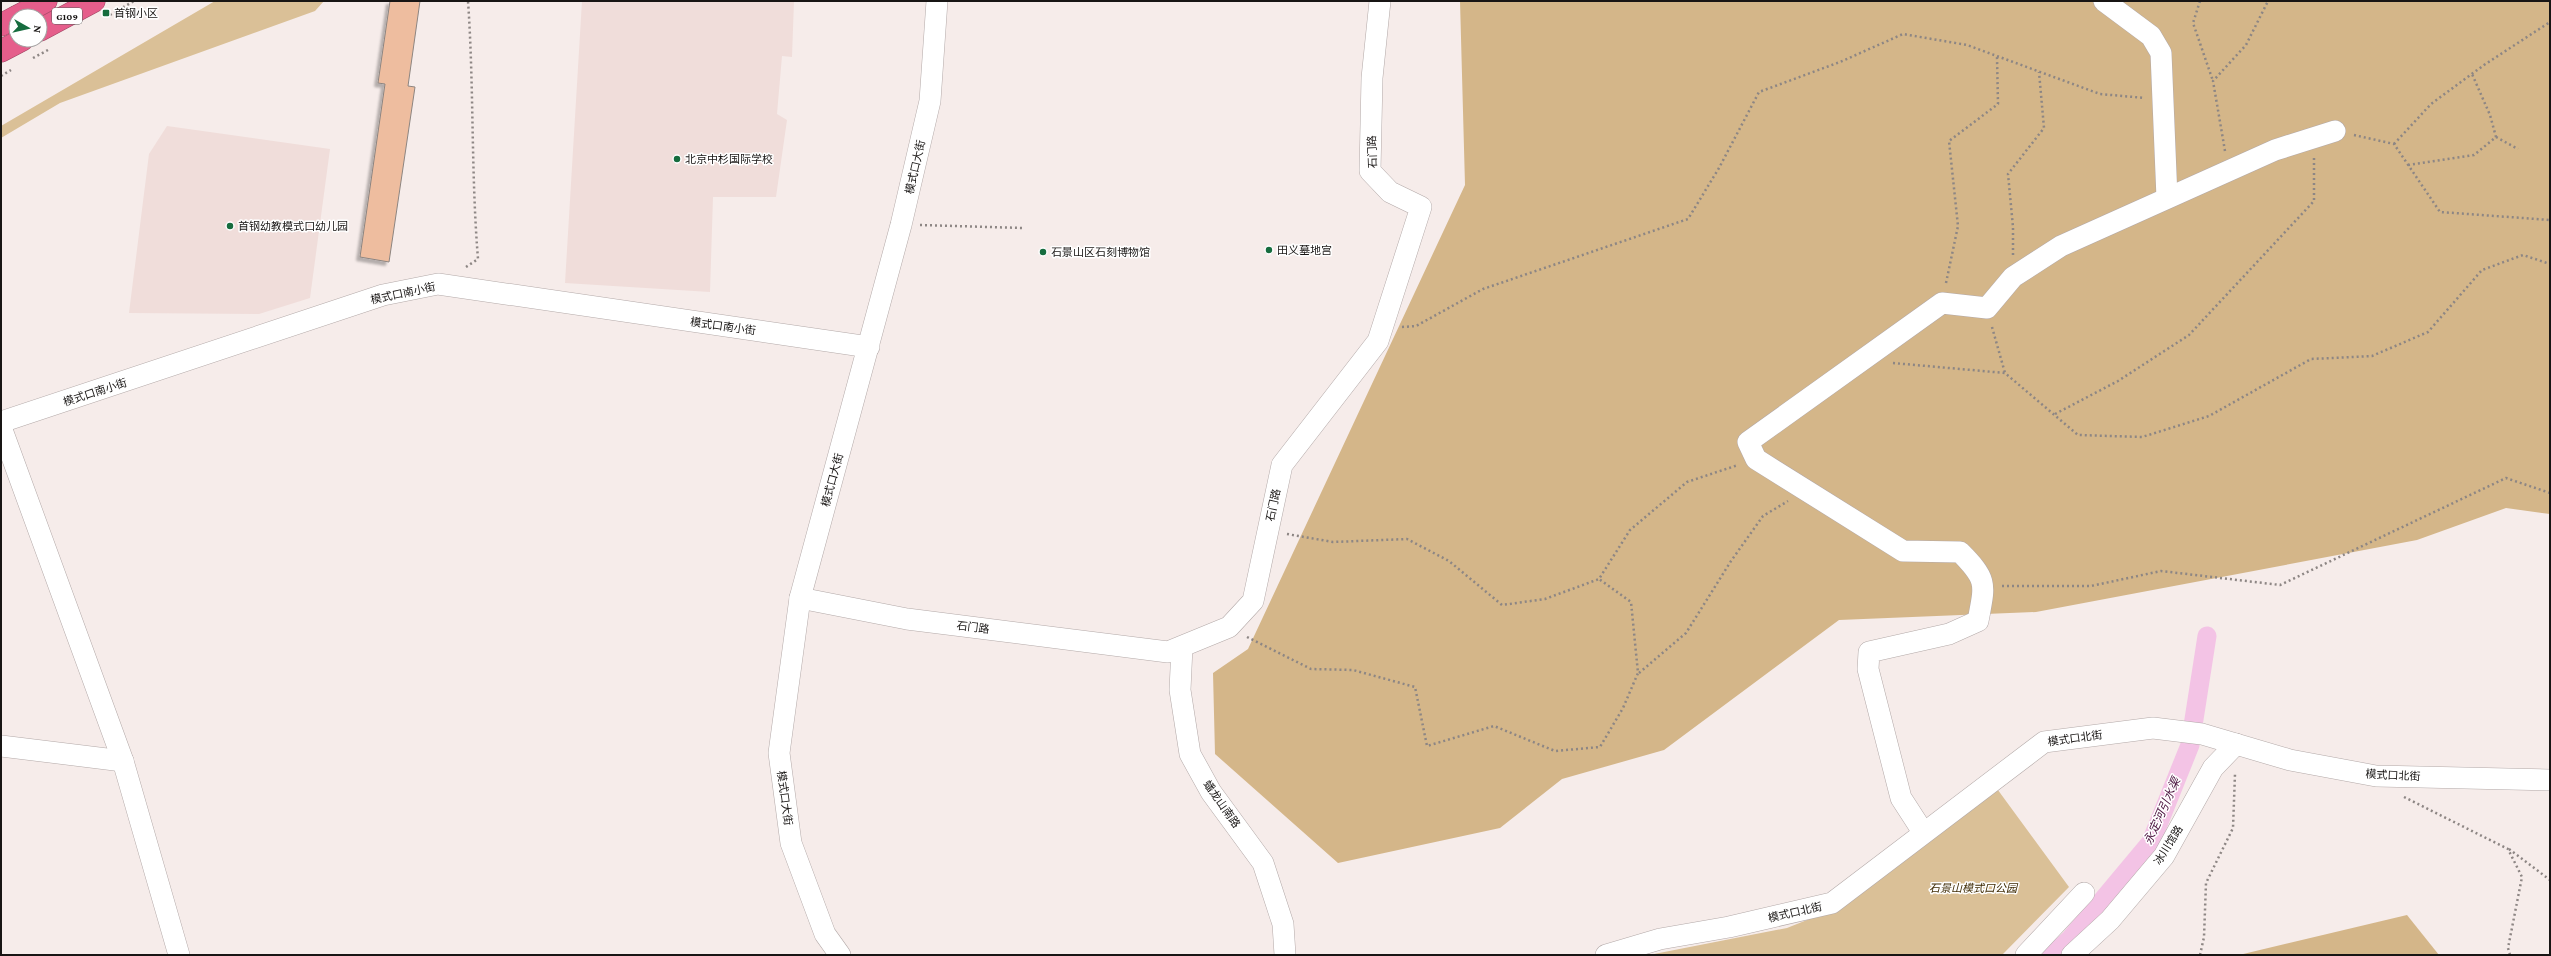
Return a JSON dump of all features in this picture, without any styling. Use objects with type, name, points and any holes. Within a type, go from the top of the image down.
[{"type":"highway","name":"G109","points":[[33,8],[46,1]]},
{"type":"highway","name":"G109","points":[[48,26],[94,1]]},
{"type":"street","name":"模式口大街","points":[[840,955],[825,934],[791,842],[779,753],[800,598],[901,225],[930,101],[937,1]]},
{"type":"street","name":"石门路","points":[[800,598],[907,619],[1168,652],[1229,627],[1252,601],[1282,465],[1378,341],[1421,207],[1390,192],[1370,171],[1372,78],[1380,1]]},
{"type":"street","points":[[2104,1],[2151,36],[2161,54],[2167,198]]},
{"type":"street","points":[[1924,832],[1901,798],[1868,669],[1869,652],[1949,634],[1978,621],[1984,586],[1978,570],[1960,552],[1903,551],[1756,459],[1748,442],[1942,303],[1987,308],[2013,277],[2061,246],[2275,150],[2335,131]]},
{"type":"street","name":"模式口南小街","points":[[1,422],[382,295],[438,284],[869,347]]},
{"type":"street","points":[[1,426],[123,761],[179,955]]},
{"type":"street","name":"蟠龙山南路","points":[[1182,647],[1180,690],[1190,754],[1211,792],[1263,863],[1284,924],[1285,955]]},
{"type":"street","name":"模式口北街","points":[[1606,955],[1660,938],[1729,927],[1832,903],[2044,742],[2153,728],[2202,734],[2290,760],[2376,776],[2550,780]]},
{"type":"street","name":"冰川馆路","points":[[2072,955],[2110,920],[2164,856],[2213,768],[2236,744]]},
{"type":"street","points":[[1,746],[123,761]]},
{"type":"street","points":[[2026,955],[2084,893]]},
{"type":"path","points":[[438,284],[478,259],[473,180],[471,45],[468,1]]},
{"type":"path","points":[[2200,1],[2193,23],[2213,81],[2228,171]]},
{"type":"path","points":[[2213,81],[2246,45],[2268,1]]},
{"type":"path","points":[[2394,144],[2431,104],[2472,74],[2550,22]]},
{"type":"path","points":[[1381,330],[1416,326],[1483,288],[1688,219],[1720,168],[1759,92],[1840,62],[1903,34],[1966,45],[2100,94],[2163,99]]},
{"type":"path","points":[[1942,303],[1958,226],[1949,141],[1998,104],[1997,57]]},
{"type":"path","points":[[2013,277],[2013,227],[2008,174],[2044,128],[2039,72]]},
{"type":"path","points":[[2472,74],[2490,114],[2496,137],[2518,149]]},
{"type":"path","points":[[2335,131],[2394,144],[2440,212],[2550,220]]},
{"type":"path","points":[[2055,414],[2118,381],[2189,335],[2314,201],[2314,137]]},
{"type":"path","points":[[2408,165],[2474,155],[2496,137]]},
{"type":"path","points":[[901,225],[1023,228]]},
{"type":"path","points":[[1863,360],[2004,373],[2055,414],[2078,435],[2142,437],[2210,416],[2311,359],[2372,356],[2428,332],[2482,270],[2523,256],[2550,264]]},
{"type":"path","points":[[1987,308],[2004,373]]},
{"type":"path","points":[[1268,531],[1333,542],[1407,539],[1449,561],[1502,605],[1545,599],[1599,579],[1630,530],[1687,482],[1756,459]]},
{"type":"path","points":[[1984,586],[2090,586],[2161,571],[2280,585],[2506,478],[2550,494]]},
{"type":"path","points":[[1229,627],[1311,669],[1353,670],[1415,687],[1427,746],[1494,726],[1555,751],[1600,748],[1623,708],[1638,673],[1686,633],[1731,561],[1763,516],[1806,490]]},
{"type":"path","points":[[1599,579],[1631,602],[1638,673]]},
{"type":"path","points":[[2200,955],[2204,937],[2206,883],[2233,828],[2236,744]]},
{"type":"path","points":[[2397,794],[2508,849],[2550,880]]},
{"type":"path","points":[[2508,849],[2522,877],[2508,948],[2510,955]]},
{"type":"shaded area","name":"北京中杉国际学校","points":[[582,1],[794,1],[792,57],[782,56],[777,114],[787,120],[776,197],[713,197],[710,292],[565,283]]},
{"type":"shaded area","points":[[1460,1],[2550,1],[2550,514],[2506,508],[2417,540],[2036,612],[1839,620],[1664,750],[1562,779],[1500,828],[1338,863],[1215,754],[1213,673],[1248,649],[1465,185]]},
{"type":"shaded area","name":"首钢幼教模式口幼儿园","points":[[167,126],[330,149],[310,298],[259,314],[129,313],[149,154]]},
{"type":"shaded area","points":[[2407,915],[2439,955],[2239,955]]},
{"type":"green space","points":[[215,1],[324,1],[315,11],[60,103],[1,138],[1,126]]},
{"type":"green space","name":"石景山模式口公园","points":[[1995,786],[2069,887],[2002,955],[1649,955],[1787,928],[1837,908]]},
{"type":"building","points":[[390,1],[420,1],[408,86],[415,87],[389,262],[360,257],[385,84],[378,83]]},
{"type":"waterway","name":"永定河引水渠","points":[[2052,955],[2070,939],[2151,842],[2190,745],[2207,636]]},
{"type":"place","name":"首钢小区","points":[[106,13]]},
{"type":"place","name":"北京中杉国际学校","points":[[677,159]]},
{"type":"place","name":"首钢幼教模式口幼儿园","points":[[230,226]]},
{"type":"place","name":"田义墓地宫","points":[[1269,250]]},
{"type":"place","name":"石景山区石刻博物馆","points":[[1043,252]]}]
